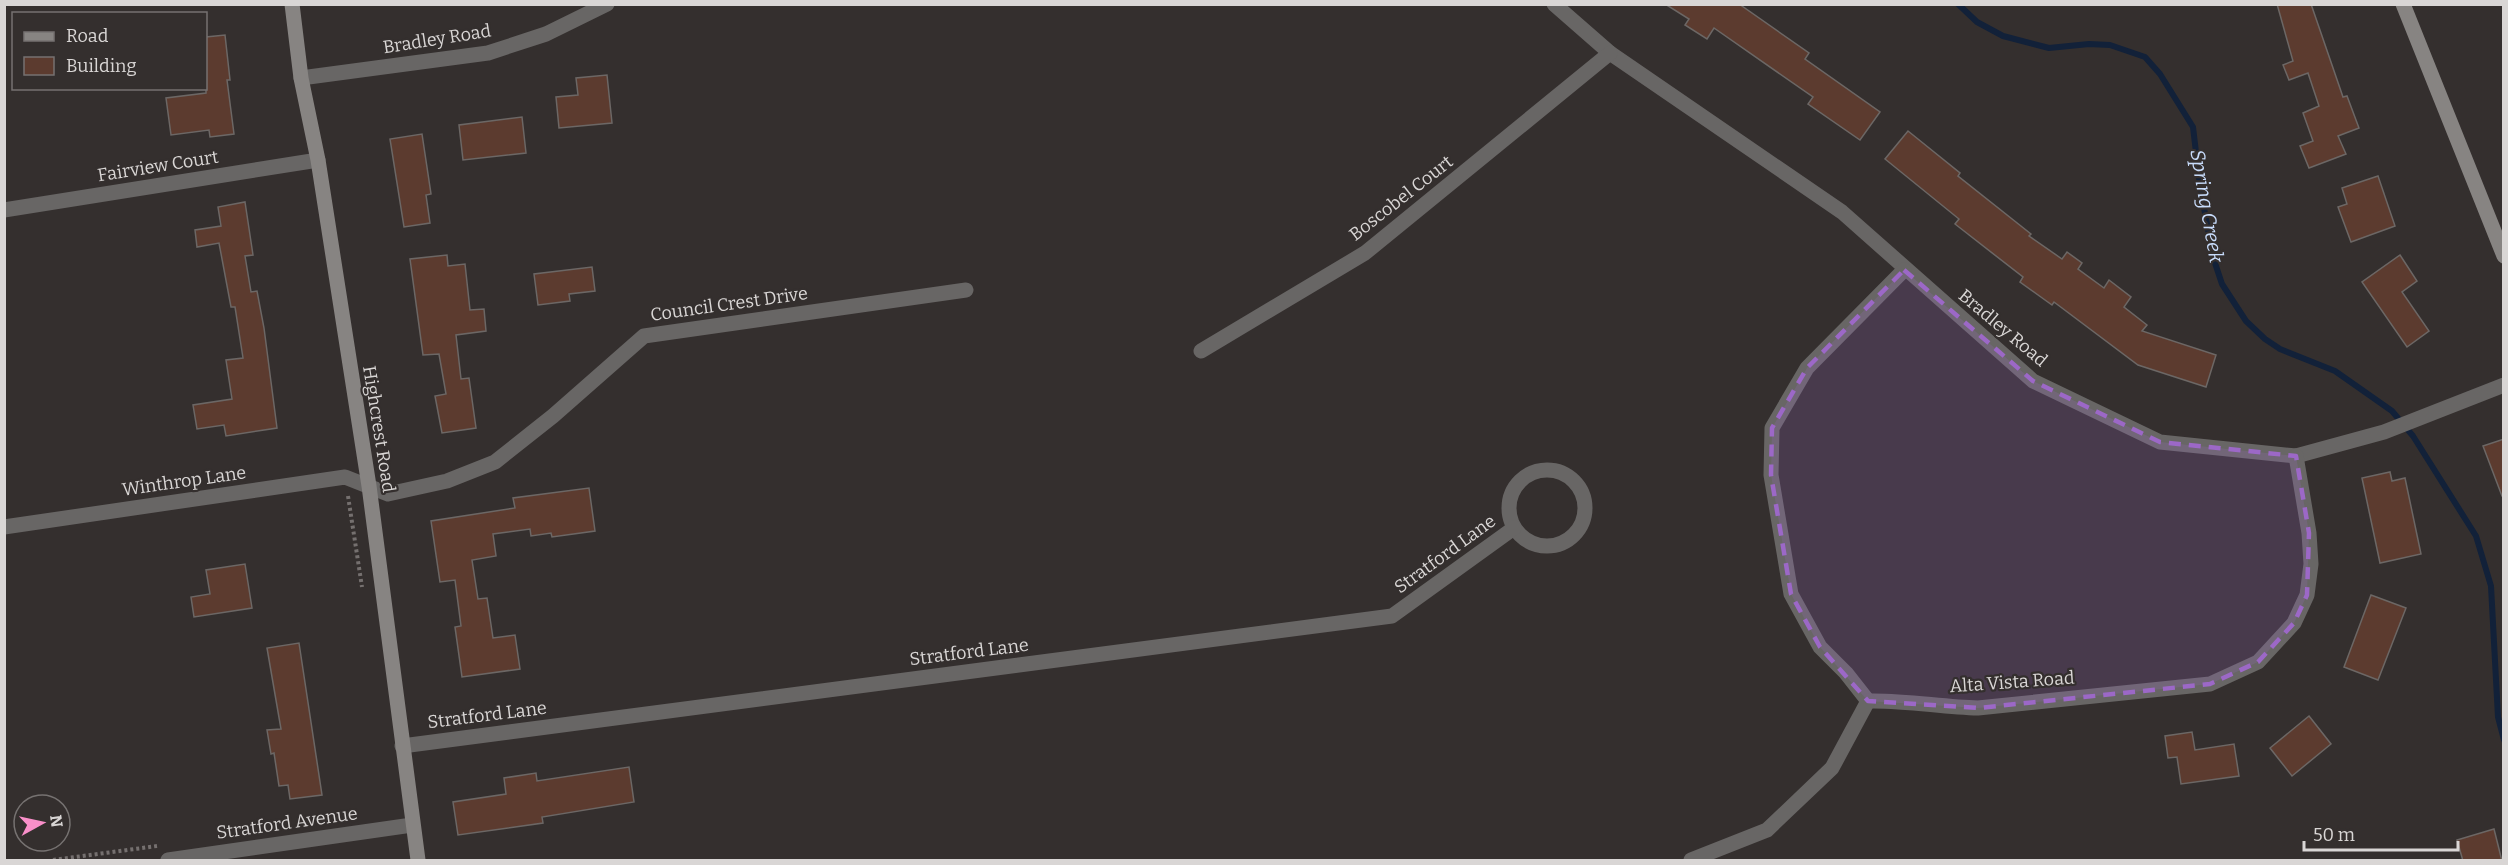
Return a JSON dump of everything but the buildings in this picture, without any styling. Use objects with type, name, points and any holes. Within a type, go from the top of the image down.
[{"type":"street","name":"Highcrest Road","points":[[292,4],[300,78],[318,160],[369,486],[417,861]]},
{"type":"street","name":"Bradley Road","points":[[300,78],[488,53],[546,34],[607,4]]},
{"type":"street","name":"Bradley Road","points":[[1554,4],[1610,53],[1842,212],[2033,381],[2160,442],[2296,456],[2357,440],[2504,385]]},
{"type":"street","points":[[2403,4],[2504,256]]},
{"type":"street","name":"Boscobel Court","points":[[1201,351],[1365,253],[1610,53]]},
{"type":"street","name":"Fairview Court","points":[[4,210],[318,160]]},
{"type":"street","points":[[1691,861],[1767,830],[1832,768],[1868,701],[1846,673],[1820,647],[1791,594],[1771,475],[1772,428],[1808,368],[1905,270]]},
{"type":"street","name":"Council Crest Drive","points":[[369,486],[388,494],[447,481],[495,462],[554,416],[644,336],[966,290]]},
{"type":"street","name":"Alta Vista Road","points":[[1868,701],[1897,700],[1939,706],[1978,708],[2210,684],[2258,662],[2294,623],[2307,595],[2311,564],[2309,533],[2296,456]]},
{"type":"street","name":"Stratford Lane","points":[[1553,470],[1575,482],[1585,505],[1584,518],[1570,538],[1546,546],[1523,538],[1514,528],[1509,517],[1512,492],[1528,474],[1553,470]]},
{"type":"street","name":"Winthrop Lane","points":[[4,527],[345,477],[369,486]]},
{"type":"street","name":"Stratford Lane","points":[[402,746],[1392,616],[1514,528]]},
{"type":"street","name":"Stratford Avenue","points":[[168,861],[412,825]]},
{"type":"path","points":[[345,477],[364,595]]},
{"type":"path","points":[[53,861],[168,844]]},
{"type":"highlighted area","points":[[1904,270],[2033,381],[2160,442],[2296,456],[2309,533],[2307,595],[2294,623],[2258,662],[2210,684],[1978,708],[1868,701],[1820,647],[1791,594],[1771,475],[1772,428],[1807,368]]},
{"type":"waterway","name":"Spring Creek","points":[[1958,4],[1977,22],[2003,36],[2049,48],[2089,44],[2110,45],[2145,57],[2160,74],[2193,127],[2200,186],[2213,257],[2222,284],[2246,321],[2265,339],[2280,349],[2335,371],[2392,411],[2413,436],[2476,536],[2491,586],[2498,717],[2504,740]]}]
